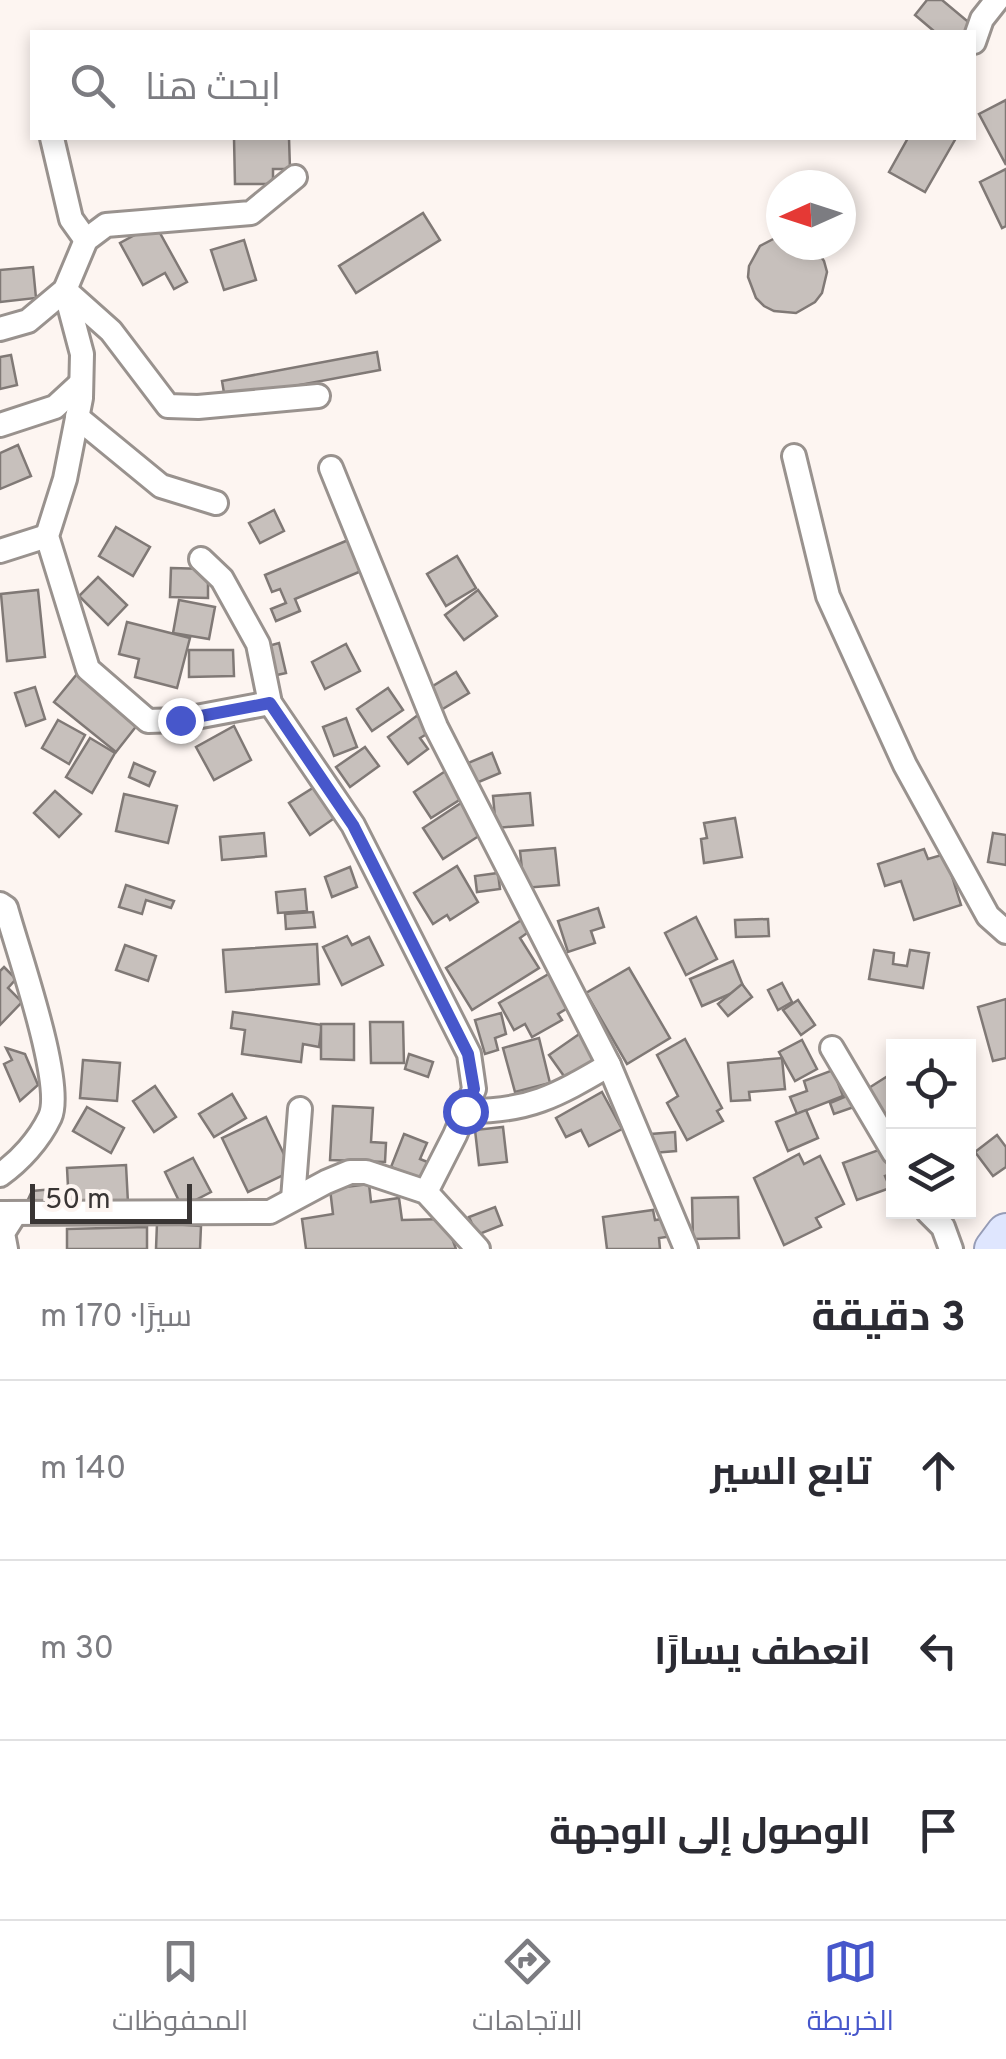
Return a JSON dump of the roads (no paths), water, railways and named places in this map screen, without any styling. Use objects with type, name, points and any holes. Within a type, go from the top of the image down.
[{"type":"main road","points":[[994,1249],[1006,1233]]},
{"type":"street","points":[[976,36],[982,19],[997,0]]},
{"type":"street","points":[[52,140],[70,219],[86,240]]},
{"type":"street","points":[[0,329],[28,321],[65,290],[86,240],[106,226],[251,212],[294,176]]},
{"type":"street","points":[[65,290],[82,354],[81,382],[65,479],[47,536],[88,669],[148,721],[180,720],[270,703]]},
{"type":"street","points":[[65,290],[111,330],[168,406],[318,396]]},
{"type":"street","points":[[0,425],[55,406],[81,382]]},
{"type":"street","points":[[77,417],[161,486],[216,502]]},
{"type":"street","points":[[794,456],[828,596],[905,765],[988,916],[1006,932]]},
{"type":"street","points":[[331,468],[436,727],[609,1065],[686,1249]]},
{"type":"street","points":[[0,551],[47,536]]},
{"type":"street","points":[[201,559],[222,578],[258,644],[270,703],[353,825],[468,1054],[474,1089],[426,1192]]},
{"type":"street","points":[[0,904],[6,908],[54,1079],[51,1115],[19,1162],[0,1176]]},
{"type":"street","points":[[832,1048],[886,1139]]},
{"type":"street","points":[[465,1111],[504,1112],[559,1094],[609,1065]]},
{"type":"street","points":[[293,1199],[300,1109]]},
{"type":"street","points":[[6,1249],[2,1233],[8,1214],[270,1212],[350,1172],[366,1172],[426,1192],[478,1249]]},
{"type":"street","points":[[935,1219],[943,1227],[951,1249]]}]
